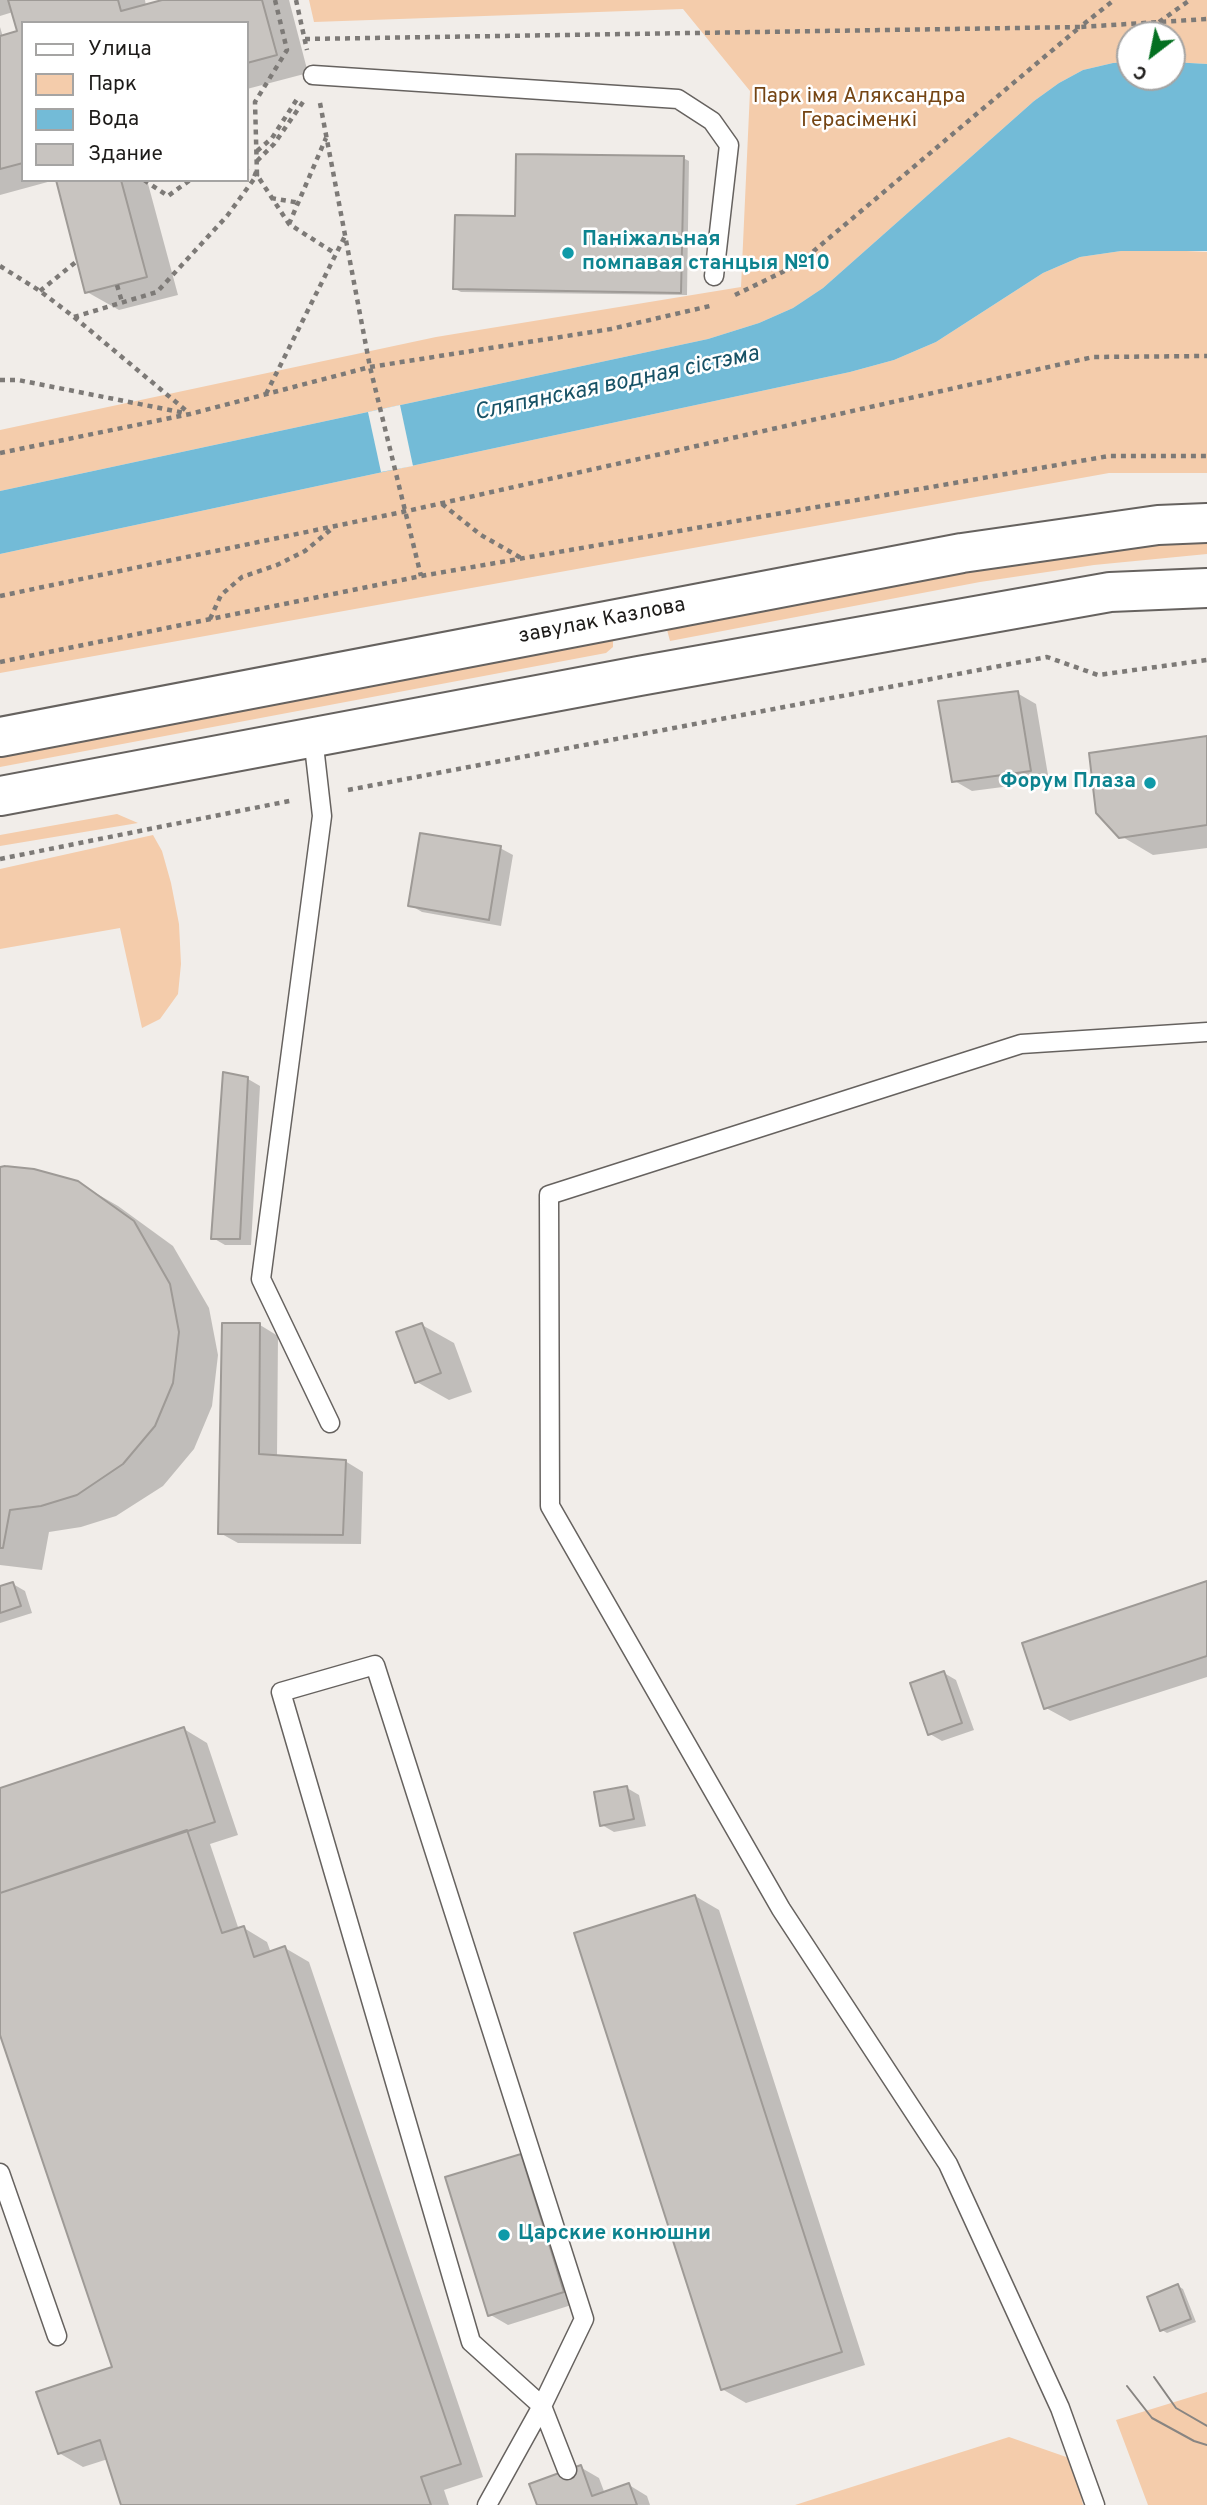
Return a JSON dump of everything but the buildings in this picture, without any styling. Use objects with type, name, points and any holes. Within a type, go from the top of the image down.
[{"type":"main road","name":"завулак Казлова","points":[[0,737],[962,554],[1158,525],[1207,523]]},
{"type":"main road","points":[[0,796],[639,676],[1110,592],[1207,588]]},
{"type":"main road","points":[[626,618],[639,676]]},
{"type":"lane","points":[[314,79],[678,99],[712,121],[729,145],[714,276]]},
{"type":"lane","points":[[313,737],[322,816],[261,1279],[330,1423]]},
{"type":"lane","points":[[1095,2505],[1060,2408],[948,2164],[781,1909],[550,1506],[549,1195],[1021,1044],[1207,1032]]},
{"type":"lane","points":[[487,2505],[542,2406],[584,2319],[375,1665],[281,1692],[471,2342],[542,2406],[567,2470]]},
{"type":"lane","points":[[0,2173],[4,2197],[57,2336]]},
{"type":"path","points":[[275,0],[286,50],[255,102],[257,175],[289,224],[336,254]]},
{"type":"path","points":[[296,0],[327,137],[370,367],[421,576]]},
{"type":"path","points":[[0,453],[190,414],[370,367],[611,330],[712,307],[797,265],[1114,0]]},
{"type":"path","points":[[1160,21],[1190,0]]},
{"type":"path","points":[[1175,21],[1207,19]]},
{"type":"path","points":[[304,39],[1116,25]]},
{"type":"path","points":[[257,151],[272,138],[314,79]]},
{"type":"path","points":[[257,162],[274,144],[314,79]]},
{"type":"path","points":[[289,224],[327,137]]},
{"type":"path","points":[[248,170],[257,175]]},
{"type":"path","points":[[74,317],[157,292],[227,216],[257,175]]},
{"type":"path","points":[[147,182],[168,196],[187,182]]},
{"type":"path","points":[[271,198],[300,203]]},
{"type":"path","points":[[266,395],[346,234]]},
{"type":"path","points":[[40,291],[77,261]]},
{"type":"path","points":[[0,266],[40,291],[74,317],[190,414]]},
{"type":"path","points":[[117,285],[122,302]]},
{"type":"path","points":[[0,596],[441,504],[1093,357],[1207,356]]},
{"type":"path","points":[[0,380],[18,380],[190,414]]},
{"type":"path","points":[[0,662],[421,576],[1109,456],[1207,456]]},
{"type":"path","points":[[441,504],[481,535],[522,559]]},
{"type":"path","points":[[210,619],[221,596],[242,577],[277,565],[305,551],[335,526]]},
{"type":"path","points":[[0,859],[1047,657],[1098,675],[1207,660]]},
{"type":"green space","name":"Парк імя Аляксандра Герасіменкі","points":[[309,0],[1207,0],[1207,64],[1186,63],[1186,21],[1116,21],[1116,63],[1083,70],[1034,101],[823,288],[793,308],[759,323],[708,339],[0,491],[0,430],[436,337],[741,287],[750,91],[683,9],[314,22]]},
{"type":"green space","points":[[1121,251],[1207,252],[1207,473],[1109,473],[0,673],[0,554],[850,372],[894,360],[936,342],[1043,273],[1080,257]]},
{"type":"green space","points":[[1207,540],[1207,554],[1094,565],[980,582],[670,641],[666,626],[1095,551]]},
{"type":"green space","points":[[598,640],[613,640],[613,647],[606,653],[0,767],[0,755]]},
{"type":"green space","points":[[117,814],[138,823],[0,846],[0,835]]},
{"type":"green space","points":[[153,835],[162,851],[171,883],[179,924],[181,964],[178,994],[160,1019],[142,1028],[120,928],[0,949],[0,869]]},
{"type":"green space","points":[[1207,2392],[1207,2505],[1148,2505],[1116,2420]]},
{"type":"green space","points":[[1009,2437],[1072,2459],[1083,2505],[795,2505]]},
{"type":"water","name":"Сляпянская водная сістэма","points":[[1116,63],[1116,91],[1186,91],[1186,63],[1207,64],[1207,251],[1121,251],[1080,257],[1043,273],[936,342],[894,360],[850,372],[0,554],[0,491],[708,339],[759,323],[793,308],[823,288],[1034,101],[1083,70]]},
{"type":"pier","points":[[400,405],[413,466],[381,472],[368,412]]},
{"type":"tram line","points":[[1154,2377],[1176,2408],[1207,2426]]},
{"type":"tram line","points":[[1127,2386],[1152,2418],[1194,2441],[1207,2445]]},
{"type":"place","name":"Паніжальная помпавая станцыя №10","points":[[568,253]]},
{"type":"place","name":"Форум Плаза","points":[[1150,783]]},
{"type":"place","name":"Царские конюшни","points":[[504,2235]]}]
